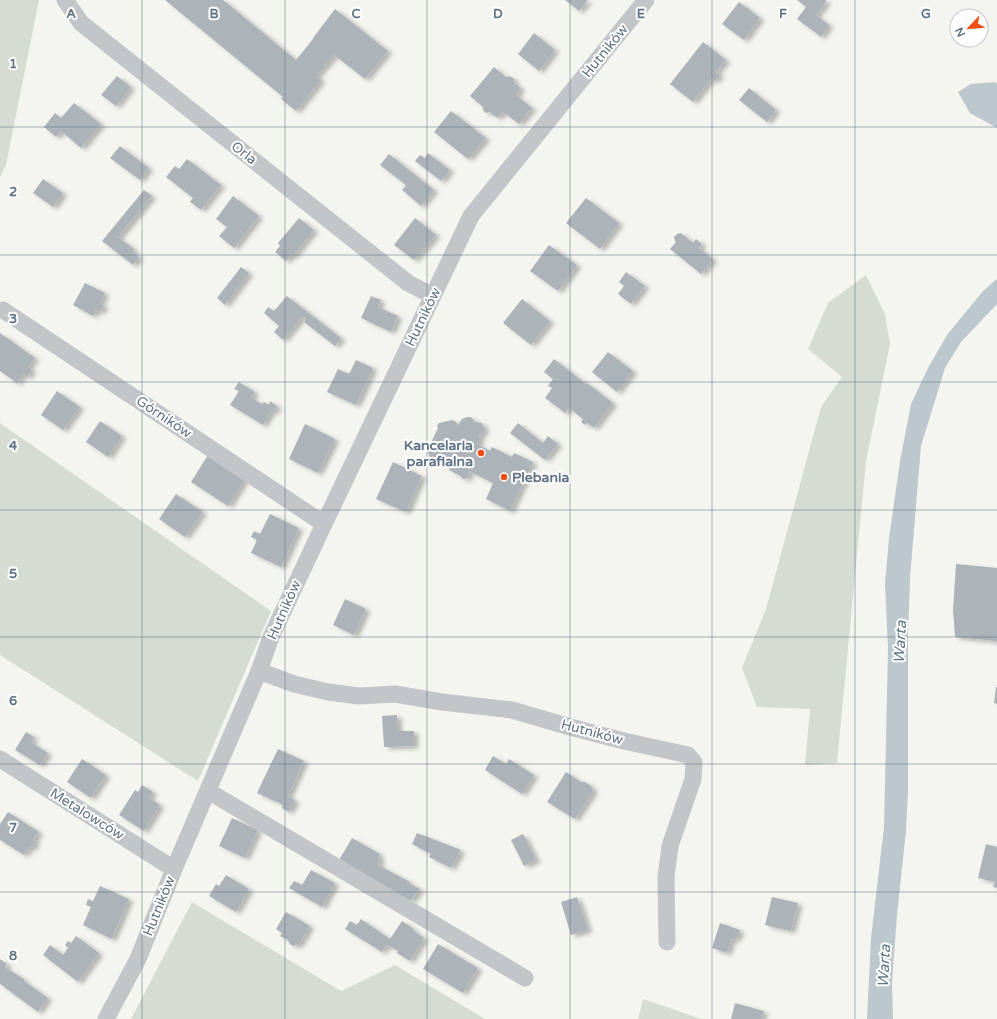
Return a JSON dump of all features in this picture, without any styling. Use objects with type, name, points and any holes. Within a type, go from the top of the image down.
[{"type":"street","name":"Orla","points":[[65,0],[81,23],[408,283],[433,296]]},
{"type":"street","name":"Hutników","points":[[106,1019],[138,959],[174,869],[259,670],[271,637],[471,216],[646,0]]},
{"type":"street","name":"Górników","points":[[3,310],[324,524]]},
{"type":"street","name":"Hutników","points":[[259,670],[294,684],[328,692],[359,696],[395,694],[442,702],[512,710],[624,741],[688,755],[694,762],[693,779],[670,846],[666,877],[667,942]]},
{"type":"street","name":"Metalowców","points":[[0,759],[174,869]]},
{"type":"street","points":[[208,791],[525,978]]},
{"type":"shaded area","points":[[0,0],[39,0],[6,165],[0,177]]},
{"type":"shaded area","points":[[866,275],[885,314],[890,344],[866,461],[837,763],[805,765],[810,709],[757,707],[742,668],[766,609],[821,407],[842,377],[808,349],[828,303]]},
{"type":"shaded area","points":[[0,423],[271,611],[198,781],[0,655]]},
{"type":"shaded area","points":[[192,902],[341,991],[395,965],[485,1019],[131,1019]]},
{"type":"shaded area","points":[[643,999],[701,1019],[638,1019]]},
{"type":"water","points":[[995,82],[997,84],[997,128],[970,113],[958,92],[971,84]]},
{"type":"water","name":"Warta","points":[[997,279],[997,304],[961,342],[945,368],[921,446],[910,578],[908,635],[908,791],[906,831],[897,915],[892,982],[893,1019],[867,1019],[871,938],[884,827],[888,649],[885,583],[889,538],[900,461],[911,404],[928,368],[947,335],[983,291]]},
{"type":"building","points":[[165,0],[223,0],[296,60],[335,9],[388,51],[365,79],[334,55],[316,76],[321,80],[296,111],[281,99],[283,97]]},
{"type":"building","points":[[565,0],[588,0],[579,11]]},
{"type":"building","points":[[797,0],[827,1],[816,15],[829,25],[821,37],[797,19],[806,7]]},
{"type":"building","points":[[739,2],[760,18],[744,40],[722,24]]},
{"type":"building","points":[[534,33],[555,50],[539,71],[518,54]]},
{"type":"building","points":[[703,42],[726,60],[716,72],[720,75],[715,81],[712,78],[693,102],[670,84]]},
{"type":"building","points":[[494,67],[506,77],[510,76],[514,79],[514,83],[521,88],[516,95],[532,108],[519,124],[503,112],[497,118],[490,112],[486,113],[483,110],[483,107],[470,96]]},
{"type":"building","points":[[117,76],[131,87],[116,106],[101,95]]},
{"type":"building","points":[[749,88],[776,110],[767,122],[739,100]]},
{"type":"building","points":[[74,103],[101,124],[81,148],[61,131],[56,137],[44,127],[55,113],[61,118]]},
{"type":"building","points":[[451,111],[486,138],[468,159],[434,132]]},
{"type":"building","points":[[120,146],[149,168],[140,180],[110,158]]},
{"type":"building","points":[[428,153],[450,170],[441,181],[415,161],[420,155],[425,158]]},
{"type":"building","points":[[389,154],[434,190],[421,206],[402,190],[406,185],[380,165]]},
{"type":"building","points":[[187,159],[221,185],[201,210],[190,202],[193,198],[166,177],[175,166],[179,169]]},
{"type":"building","points":[[43,179],[63,193],[53,207],[33,193]]},
{"type":"building","points":[[144,190],[152,196],[118,237],[134,249],[132,251],[139,257],[133,265],[102,241]]},
{"type":"building","points":[[233,196],[259,216],[234,248],[219,236],[227,227],[216,219]]},
{"type":"building","points":[[586,198],[619,223],[600,249],[566,223]]},
{"type":"building","points":[[299,218],[314,230],[293,256],[291,255],[286,261],[275,252],[280,246],[278,243]]},
{"type":"building","points":[[415,218],[436,235],[414,260],[394,245]]},
{"type":"building","points":[[681,233],[693,243],[696,239],[702,244],[699,248],[713,259],[701,274],[670,249],[676,242],[674,237]]},
{"type":"building","points":[[549,245],[577,265],[558,291],[530,271]]},
{"type":"building","points":[[241,267],[249,273],[225,305],[217,298]]},
{"type":"building","points":[[626,272],[645,286],[631,304],[618,294],[624,286],[619,282]]},
{"type":"building","points":[[85,283],[105,293],[100,303],[104,305],[101,312],[96,310],[93,316],[73,305]]},
{"type":"building","points":[[287,296],[341,338],[335,346],[304,322],[306,319],[302,317],[283,340],[274,332],[279,326],[264,313],[268,307],[274,311]]},
{"type":"building","points":[[371,296],[381,300],[378,307],[398,316],[391,332],[361,318]]},
{"type":"building","points":[[522,299],[550,321],[531,345],[503,323]]},
{"type":"building","points":[[0,333],[35,358],[28,367],[32,370],[27,377],[23,374],[17,383],[0,371]]},
{"type":"building","points":[[608,352],[633,371],[617,392],[592,372]]},
{"type":"building","points":[[554,359],[613,403],[594,428],[587,423],[585,425],[581,422],[583,419],[569,408],[565,413],[545,398],[552,388],[548,386],[553,379],[544,372]]},
{"type":"building","points":[[356,360],[373,368],[356,405],[327,392],[338,369],[349,374]]},
{"type":"building","points":[[239,382],[255,392],[251,398],[262,404],[264,402],[269,405],[270,401],[277,406],[274,412],[272,410],[263,425],[230,405],[239,391],[234,389]]},
{"type":"building","points":[[57,391],[80,407],[63,430],[41,415]]},
{"type":"building","points":[[471,417],[475,422],[482,423],[484,427],[484,432],[479,436],[481,440],[479,440],[477,444],[490,451],[492,447],[512,457],[514,453],[533,462],[510,511],[486,499],[493,483],[469,471],[469,478],[462,479],[462,477],[449,470],[450,467],[430,457],[427,451],[439,423],[452,420],[458,425],[462,419]]},
{"type":"building","points":[[100,421],[122,436],[108,457],[86,442]]},
{"type":"building","points":[[518,423],[543,443],[548,436],[558,444],[545,460],[510,433]]},
{"type":"building","points":[[305,424],[335,439],[318,473],[289,459]]},
{"type":"building","points":[[208,455],[245,479],[228,506],[191,482]]},
{"type":"building","points":[[393,462],[422,476],[406,512],[376,499]]},
{"type":"building","points":[[176,494],[203,512],[185,537],[159,519]]},
{"type":"building","points":[[270,514],[299,528],[281,567],[251,553],[257,540],[251,537],[254,531],[260,534]]},
{"type":"building","points":[[956,564],[997,568],[997,641],[955,637],[953,610]]},
{"type":"building","points":[[345,599],[366,609],[354,635],[333,625]]},
{"type":"building","points":[[997,687],[997,704],[994,703]]},
{"type":"building","points":[[397,715],[398,731],[414,731],[414,746],[384,747],[382,716]]},
{"type":"building","points":[[26,732],[34,737],[31,742],[48,753],[40,765],[15,750]]},
{"type":"building","points":[[278,749],[304,761],[288,796],[295,800],[289,812],[282,808],[283,805],[257,793]]},
{"type":"building","points":[[493,756],[506,764],[509,759],[534,775],[522,794],[485,770]]},
{"type":"building","points":[[82,759],[106,775],[91,798],[67,782]]},
{"type":"building","points":[[566,772],[581,782],[585,782],[594,790],[575,819],[547,802]]},
{"type":"building","points":[[142,785],[153,792],[149,798],[160,805],[144,831],[119,815],[135,790],[138,792]]},
{"type":"building","points":[[8,812],[39,832],[34,839],[35,843],[33,847],[29,848],[24,855],[0,840],[0,824]]},
{"type":"building","points":[[232,818],[258,830],[245,858],[219,846]]},
{"type":"building","points":[[417,833],[461,850],[451,868],[429,857],[431,854],[412,844]]},
{"type":"building","points":[[523,834],[536,860],[524,866],[511,840]]},
{"type":"building","points":[[352,838],[380,854],[378,858],[381,860],[378,865],[420,889],[411,901],[339,860]]},
{"type":"building","points":[[986,844],[997,847],[997,888],[993,887],[995,882],[978,878]]},
{"type":"building","points":[[311,870],[335,883],[322,907],[289,888],[294,881],[302,885]]},
{"type":"building","points":[[226,875],[249,889],[236,912],[209,896],[216,884],[219,886]]},
{"type":"building","points":[[100,886],[129,899],[112,939],[83,925],[91,907],[86,905],[88,899],[93,901]]},
{"type":"building","points":[[577,897],[588,930],[571,935],[561,902]]},
{"type":"building","points":[[772,897],[798,903],[791,931],[765,925]]},
{"type":"building","points":[[286,912],[310,926],[298,946],[297,944],[293,946],[290,944],[288,940],[280,936],[282,933],[276,929]]},
{"type":"building","points":[[361,919],[390,939],[402,921],[424,938],[410,961],[397,953],[398,951],[387,945],[382,952],[345,929],[350,921],[357,925]]},
{"type":"building","points":[[720,923],[740,930],[736,940],[732,938],[727,953],[712,948]]},
{"type":"building","points":[[76,936],[99,953],[78,982],[43,955],[50,945],[63,955],[68,948],[65,945],[68,941],[71,943]]},
{"type":"building","points":[[438,944],[478,968],[463,993],[423,969]]},
{"type":"building","points":[[0,959],[7,964],[5,967],[48,998],[38,1012],[0,984]]},
{"type":"building","points":[[735,1003],[764,1011],[761,1019],[731,1019]]},
{"type":"place","name":"Kancelaria parafialna","points":[[481,453]]},
{"type":"place","name":"Plebania","points":[[504,477]]}]
